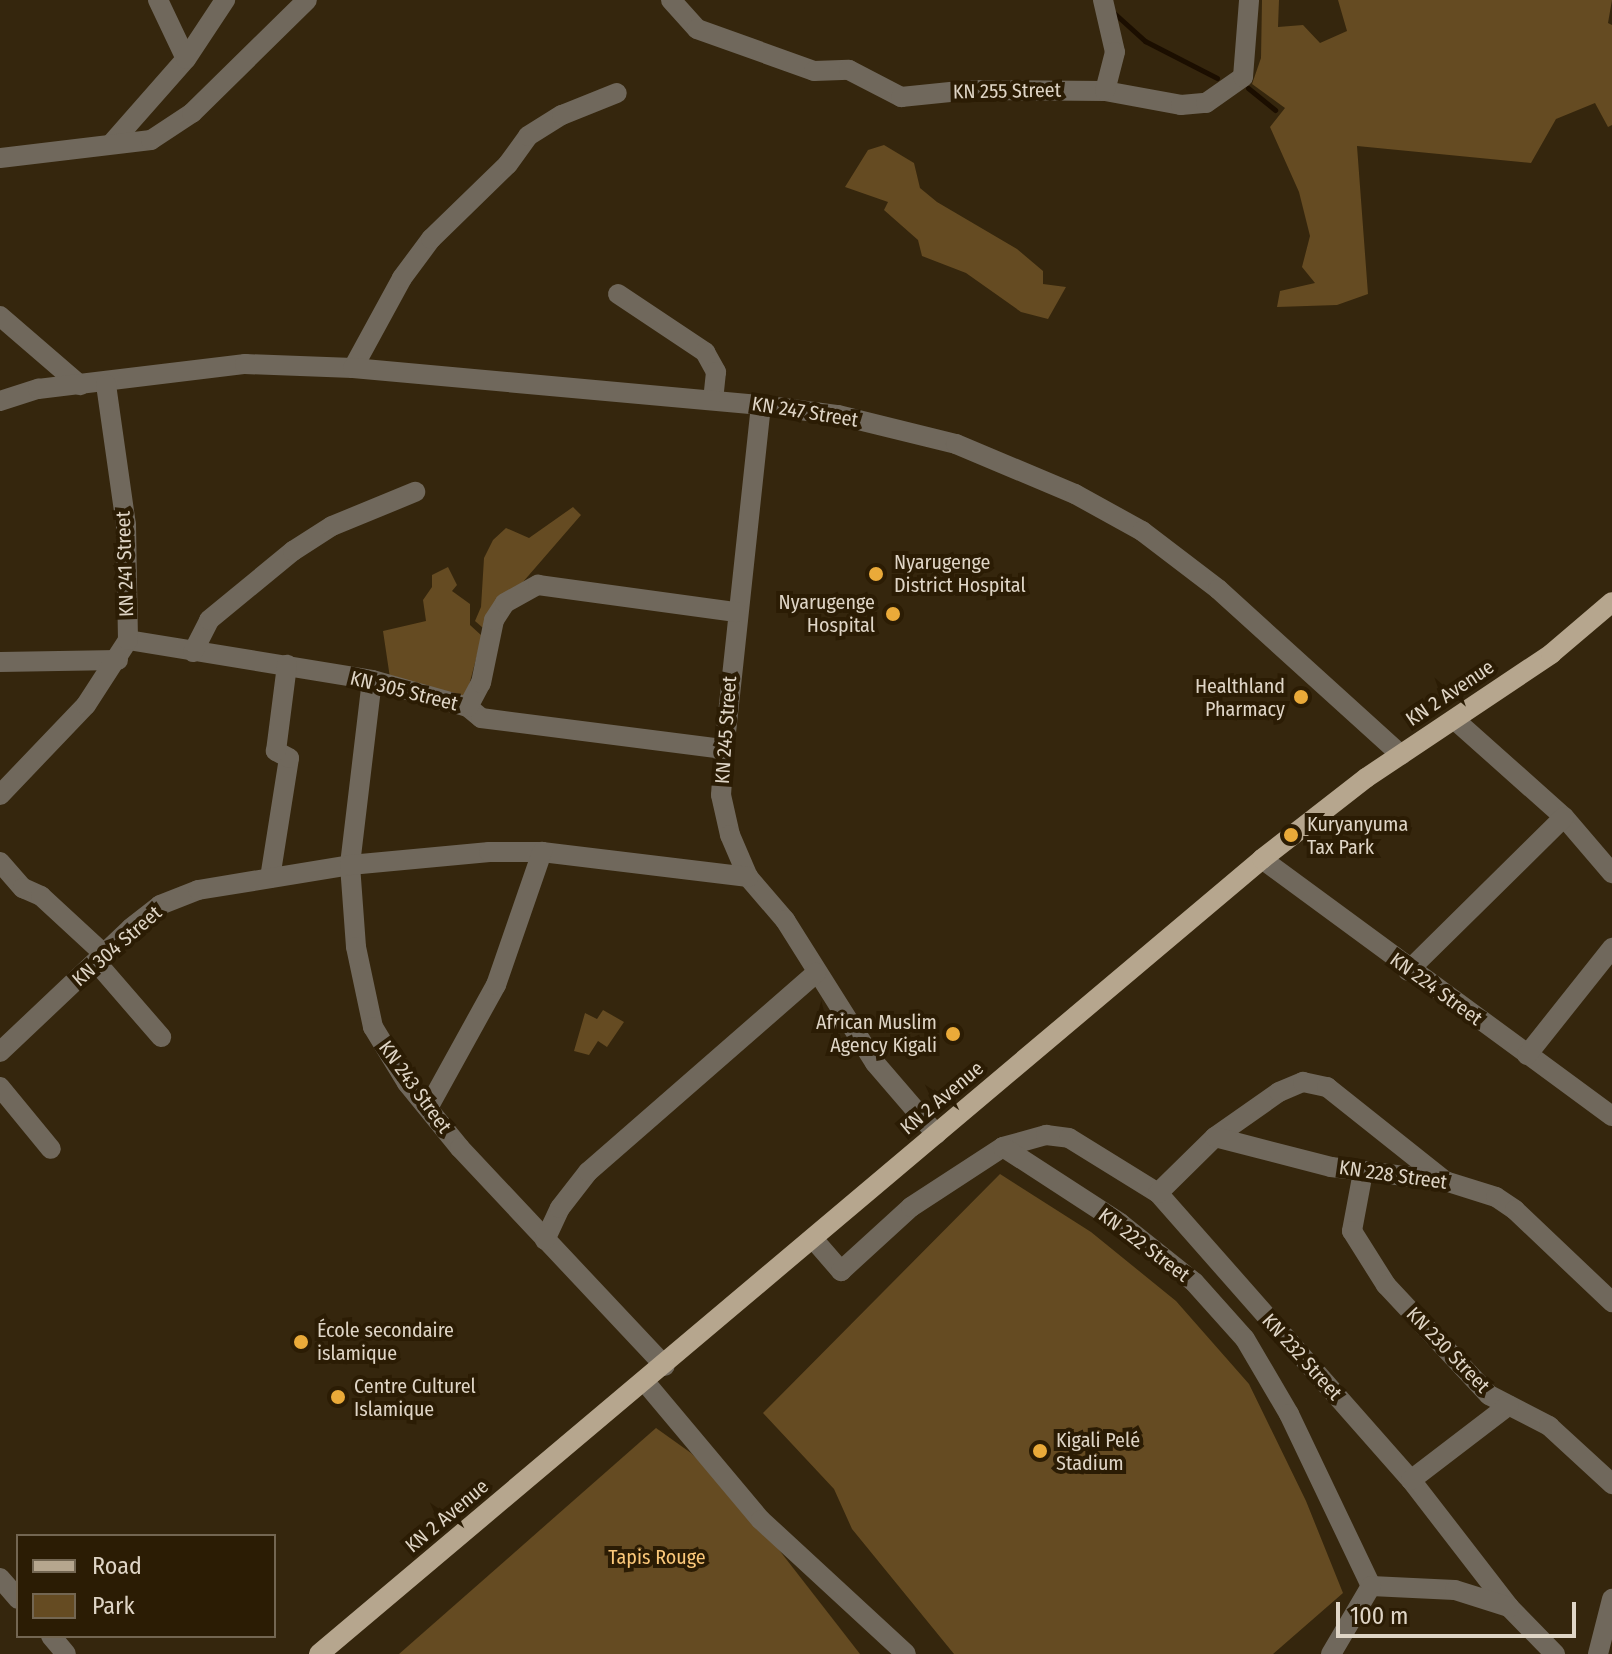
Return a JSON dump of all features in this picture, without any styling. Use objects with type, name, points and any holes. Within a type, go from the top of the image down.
[{"type":"main road","name":"KN 2 Avenue","points":[[319,1654],[815,1241],[936,1134],[1262,859],[1401,755],[1551,654],[1612,602]]},
{"type":"street","points":[[158,0],[186,59]]},
{"type":"street","points":[[111,144],[186,59],[225,0]]},
{"type":"street","points":[[0,158],[151,140],[171,129],[307,0]]},
{"type":"street","name":"KN 255 Street","points":[[671,0],[697,29],[814,71],[849,70],[901,97],[970,90],[1105,91],[1181,105],[1206,103],[1227,93],[1243,77],[1249,0]]},
{"type":"street","points":[[1103,0],[1115,52],[1105,91]]},
{"type":"street","points":[[353,368],[402,278],[431,239],[508,164],[528,136],[562,115],[617,93]]},
{"type":"street","points":[[618,294],[705,352],[716,372],[713,400]]},
{"type":"street","points":[[0,316],[80,385]]},
{"type":"street","name":"KN 247 Street","points":[[0,401],[38,389],[106,384],[245,364],[353,368],[761,405],[838,415],[956,444],[1075,494],[1142,531],[1218,589],[1401,755]]},
{"type":"street","name":"KN 241 Street","points":[[0,795],[46,751],[118,660],[128,640],[126,525],[106,384]]},
{"type":"street","name":"KN 245 Street","points":[[761,405],[736,612],[724,749],[721,795],[730,835],[748,877],[785,920],[875,1063],[936,1134]]},
{"type":"street","points":[[193,652],[209,620],[293,551],[332,526],[415,492]]},
{"type":"street","points":[[468,707],[481,683],[494,620],[505,603],[529,588],[557,584],[736,612]]},
{"type":"street","name":"KN 305 Street","points":[[128,640],[372,680],[468,707],[481,718],[724,749]]},
{"type":"street","points":[[0,662],[118,660]]},
{"type":"street","points":[[270,878],[289,758],[276,751],[287,665]]},
{"type":"street","name":"KN 243 Street","points":[[372,680],[350,865],[356,947],[373,1027],[428,1108],[545,1240],[665,1366]]},
{"type":"street","points":[[1455,720],[1564,817],[1612,873]]},
{"type":"street","points":[[1408,971],[1564,817]]},
{"type":"street","points":[[428,1108],[496,985],[542,852]]},
{"type":"street","name":"KN 304 Street","points":[[0,1052],[160,905],[198,890],[350,865],[434,855],[542,852],[748,877]]},
{"type":"street","name":"KN 224 Street","points":[[1262,859],[1408,971],[1612,1116]]},
{"type":"street","points":[[0,862],[23,888],[41,896],[101,959],[161,1037]]},
{"type":"street","points":[[1527,1055],[1612,948]]},
{"type":"street","points":[[545,1240],[560,1208],[588,1172],[816,973]]},
{"type":"street","points":[[1158,1193],[1215,1137],[1279,1092],[1303,1082],[1327,1087],[1445,1181]]},
{"type":"street","points":[[0,1087],[51,1149]]},
{"type":"street","name":"KN 232 Street","points":[[1003,1147],[1046,1135],[1069,1138],[1158,1193],[1411,1480],[1509,1607],[1555,1654]]},
{"type":"street","name":"KN 228 Street","points":[[1215,1137],[1363,1172],[1445,1181],[1496,1197],[1515,1210],[1612,1302]]},
{"type":"street","points":[[815,1241],[841,1271],[911,1207],[1003,1147]]},
{"type":"street","name":"KN 222 Street","points":[[1003,1147],[1120,1223],[1194,1282],[1245,1339],[1289,1414],[1371,1586]]},
{"type":"street","name":"KN 230 Street","points":[[1363,1172],[1352,1214],[1359,1247],[1386,1285],[1469,1375],[1509,1405],[1549,1426],[1612,1484]]},
{"type":"street","points":[[645,1382],[682,1433],[761,1520],[906,1654]]},
{"type":"street","points":[[1411,1480],[1509,1405]]},
{"type":"street","points":[[0,1578],[16,1597]]},
{"type":"street","points":[[1331,1654],[1371,1586],[1455,1590],[1509,1607]]},
{"type":"street","points":[[1598,1654],[1612,1599]]},
{"type":"street","points":[[53,1638],[66,1654]]},
{"type":"green space","points":[[1262,0],[1279,0],[1278,27],[1303,25],[1320,43],[1347,31],[1338,0],[1612,0],[1608,23],[1612,25],[1612,125],[1608,127],[1595,103],[1556,119],[1531,163],[1357,146],[1368,294],[1337,305],[1277,307],[1280,291],[1315,283],[1302,267],[1310,236],[1299,192],[1270,127],[1285,108],[1252,84],[1261,58]]},
{"type":"green space","points":[[884,145],[914,163],[920,188],[937,202],[1017,249],[1043,271],[1043,284],[1066,287],[1048,319],[1021,312],[966,273],[922,256],[918,240],[884,210],[888,202],[845,187],[868,150]]},
{"type":"green space","points":[[573,507],[581,515],[483,628],[475,621],[481,607],[484,558],[493,540],[506,528],[529,538]]},
{"type":"green space","points":[[448,567],[457,585],[452,591],[470,604],[470,625],[482,636],[466,697],[390,678],[383,631],[426,621],[423,600],[432,587],[432,575]]},
{"type":"green space","points":[[603,1010],[624,1022],[607,1047],[598,1041],[589,1055],[574,1051],[585,1013],[597,1019]]},
{"type":"green space","name":"Kigali Pelé Stadium","points":[[1000,1174],[1091,1232],[1176,1301],[1249,1384],[1306,1501],[1343,1593],[1273,1654],[954,1654],[852,1529],[834,1489],[763,1413]]},
{"type":"green space","name":"Tapis Rouge","points":[[656,1428],[691,1453],[745,1506],[860,1654],[399,1654]]},
{"type":"waterway","points":[[1114,13],[1145,41],[1217,78]]},
{"type":"waterway","points":[[1248,88],[1275,110]]},
{"type":"place","name":"Nyarugenge District Hospital","points":[[876,574]]},
{"type":"place","name":"Nyarugenge Hospital","points":[[893,614]]},
{"type":"place","name":"Healthland Pharmacy","points":[[1301,697]]},
{"type":"place","name":"Kuryanyuma Tax Park","points":[[1291,835]]},
{"type":"place","name":"African Muslim Agency Kigali","points":[[953,1034]]},
{"type":"place","name":"École secondaire islamique","points":[[301,1342]]},
{"type":"place","name":"Centre Culturel Islamique","points":[[338,1397]]},
{"type":"place","name":"Kigali Pelé Stadium","points":[[1040,1451]]}]
